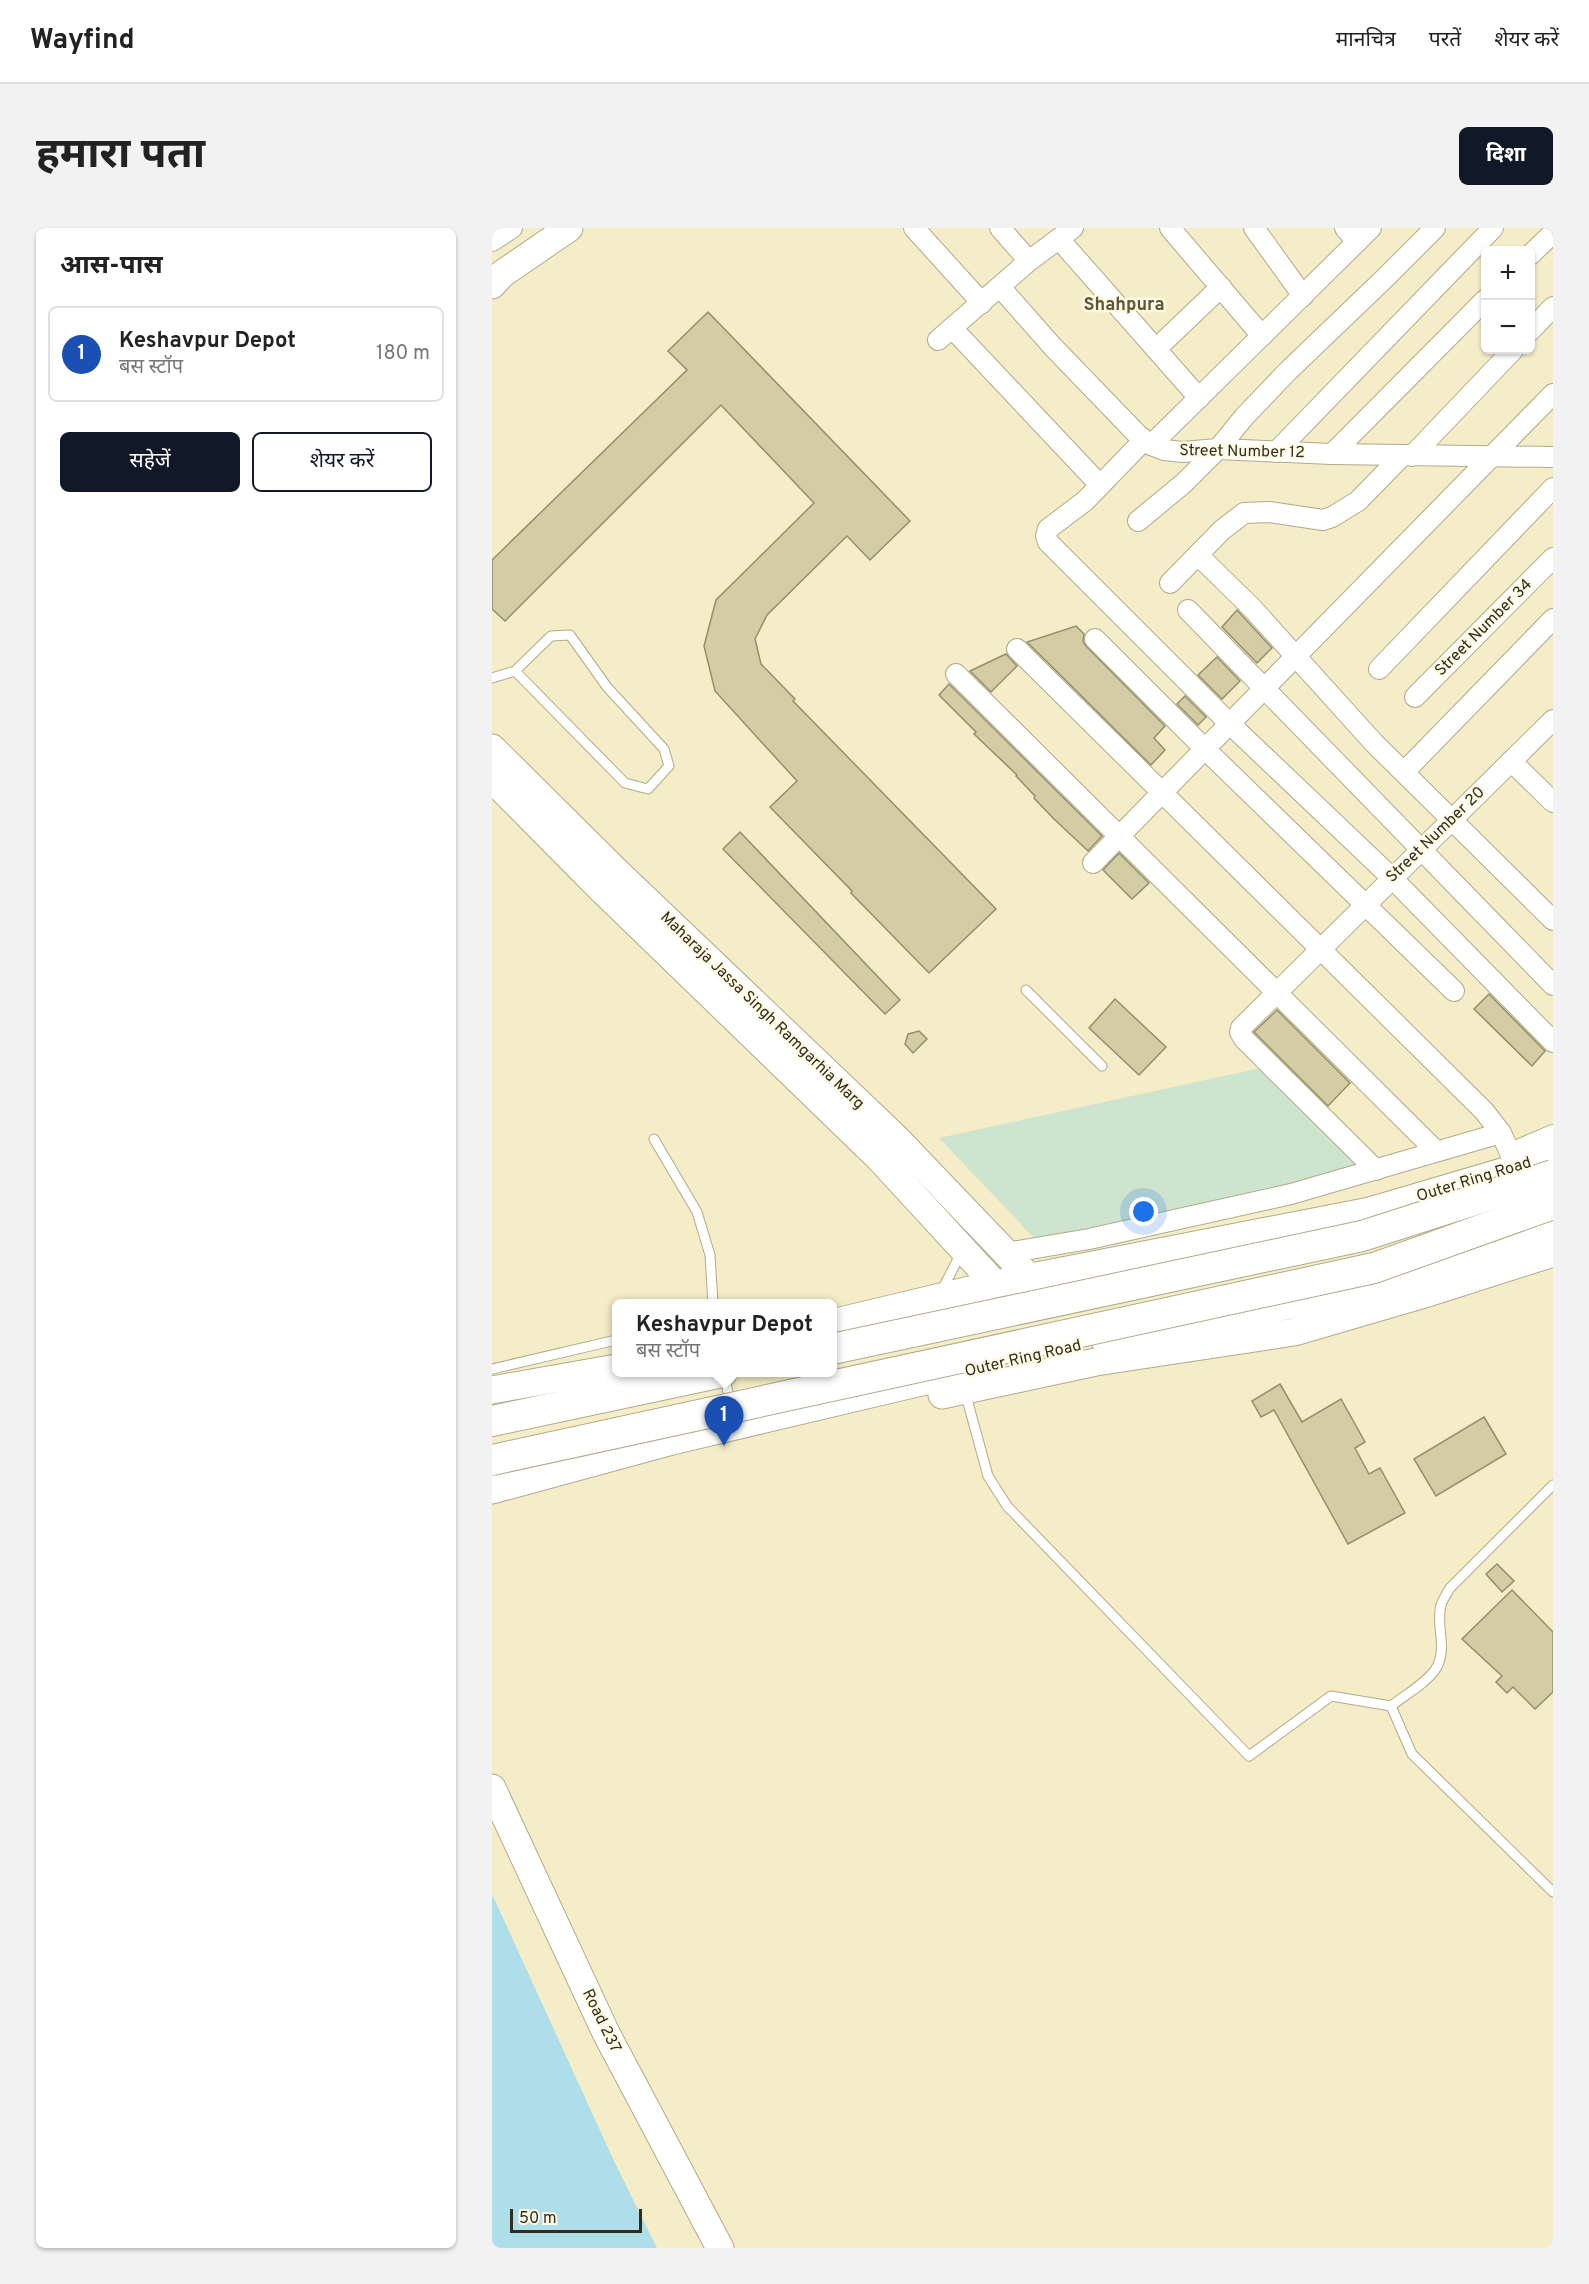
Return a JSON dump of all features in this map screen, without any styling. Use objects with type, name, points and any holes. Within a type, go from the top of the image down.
[{"type":"main road","name":"Outer Ring Road","points":[[837,1330],[1362,1236],[1553,1175]]},
{"type":"main road","name":"Outer Ring Road","points":[[492,1460],[1374,1268],[1553,1204]]},
{"type":"main road","points":[[492,1421],[699,1377]]},
{"type":"street","points":[[492,242],[512,228]]},
{"type":"street","points":[[492,285],[502,274],[569,228]]},
{"type":"street","points":[[914,228],[982,303]]},
{"type":"street","points":[[1000,228],[1029,261]]},
{"type":"street","points":[[1170,228],[1262,336]]},
{"type":"street","points":[[1254,228],[1303,296]]},
{"type":"street","points":[[1371,228],[1351,235],[1303,296],[1199,398],[1078,507],[1048,530],[1046,536],[1048,542],[1230,724],[1392,878],[1553,1042]]},
{"type":"street","points":[[1138,521],[1184,483],[1288,371],[1435,228]]},
{"type":"street","points":[[1276,452],[1493,228]]},
{"type":"street","points":[[1535,250],[1553,233]]},
{"type":"street","points":[[1100,485],[945,334],[1029,261],[1066,234],[1156,349],[1199,398]]},
{"type":"street","points":[[1000,287],[1053,347],[1147,443]]},
{"type":"street","points":[[1156,349],[1221,287]]},
{"type":"street","points":[[1332,454],[1481,304]]},
{"type":"street","points":[[1535,326],[1553,307]]},
{"type":"street","points":[[1170,583],[1222,530],[1244,513],[1269,512],[1323,520],[1343,512],[1407,455],[1509,354]]},
{"type":"street","points":[[1094,863],[1553,394]]},
{"type":"street","name":"Street Number 12","points":[[1147,443],[1164,450],[1183,452],[1218,449],[1332,454],[1553,457]]},
{"type":"street","points":[[1379,669],[1553,488]]},
{"type":"street","points":[[1198,555],[1297,656],[1374,743],[1553,920]]},
{"type":"street","name":"Street Number 34","points":[[1415,697],[1553,558]]},
{"type":"street","points":[[1188,610],[1553,985]]},
{"type":"street","points":[[1404,772],[1553,620]]},
{"type":"street","points":[[1095,639],[1454,991]]},
{"type":"street","points":[[1017,650],[1484,1111],[1502,1133],[1514,1161],[1553,1135]]},
{"type":"street","points":[[956,674],[1436,1151]]},
{"type":"street","name":"Street Number 20","points":[[1376,1170],[1240,1032],[1241,1028],[1553,720]]},
{"type":"street","name":"Maharaja Jassa Singh Ramgarhia Marg","points":[[492,748],[608,879]]},
{"type":"street","points":[[1511,761],[1553,802]]},
{"type":"street","name":"Maharaja Jassa Singh Ramgarhia Marg","points":[[492,779],[608,879],[888,1149],[1006,1253],[1029,1277]]},
{"type":"street","points":[[1006,1253],[1089,1239],[1291,1194],[1502,1133]]},
{"type":"street","name":"Maharaja Jassa Singh Ramgarhia Marg","points":[[888,1149],[963,1249],[995,1284]]},
{"type":"street","name":"Outer Ring Road","points":[[837,1330],[943,1308],[995,1284],[1370,1211],[1514,1161],[1553,1157]]},
{"type":"street","name":"Outer Ring Road","points":[[492,1490],[672,1441],[960,1372],[1070,1348],[1383,1287],[1553,1226]]},
{"type":"street","points":[[1247,1235],[1261,1311]]},
{"type":"street","points":[[672,1441],[693,1443],[960,1372],[1096,1362],[1294,1332],[1553,1253]]},
{"type":"street","points":[[837,1342],[853,1398]]},
{"type":"street","points":[[492,1390],[612,1369]]},
{"type":"street","name":"Road 237","points":[[492,1788],[606,2033],[720,2248]]},
{"type":"lane","points":[[492,678],[515,671],[550,636],[570,635],[607,687],[664,749],[669,766],[648,789],[625,783],[515,671]]},
{"type":"lane","points":[[1026,990],[1102,1066]]},
{"type":"lane","points":[[654,1139],[696,1212],[710,1255],[713,1299]]},
{"type":"lane","points":[[949,1329],[943,1308],[941,1288],[963,1249]]},
{"type":"lane","points":[[492,1369],[612,1341]]},
{"type":"lane","points":[[960,1372],[988,1476],[1007,1506],[1250,1756],[1331,1696],[1391,1706],[1435,1670],[1442,1651],[1439,1613],[1441,1602],[1450,1588],[1553,1485]]},
{"type":"lane","points":[[723,1377],[736,1426]]},
{"type":"lane","points":[[1391,1706],[1412,1754],[1553,1892]]},
{"type":"green space","points":[[1265,1067],[1362,1172],[1035,1239],[939,1138]]},
{"type":"water","points":[[492,1894],[614,2161],[657,2248],[492,2248]]},
{"type":"building","points":[[708,312],[910,521],[870,560],[847,536],[767,615],[755,639],[761,664],[795,699],[793,701],[996,909],[929,973],[770,807],[797,781],[715,691],[704,646],[716,600],[814,503],[721,405],[505,621],[492,609],[492,560],[687,370],[668,351]]},
{"type":"building","points":[[1237,610],[1272,648],[1257,663],[1222,627]]},
{"type":"building","points":[[1076,626],[1084,634],[1083,642],[1087,647],[1165,726],[1154,738],[1165,750],[1151,765],[1027,642]]},
{"type":"building","points":[[1006,654],[1017,666],[991,692],[970,671]]},
{"type":"building","points":[[1217,657],[1240,681],[1222,699],[1198,675]]},
{"type":"building","points":[[949,684],[1102,836],[1088,851],[1053,818],[1017,775],[974,734],[976,732],[939,695]]},
{"type":"building","points":[[1185,696],[1206,717],[1198,725],[1177,704]]},
{"type":"building","points":[[740,832],[900,1000],[885,1014],[723,849]]},
{"type":"building","points":[[1119,853],[1149,883],[1132,899],[1103,870]]},
{"type":"building","points":[[1489,994],[1545,1051],[1532,1066],[1474,1009]]},
{"type":"building","points":[[1115,999],[1166,1047],[1139,1075],[1089,1028]]},
{"type":"building","points":[[1277,1010],[1350,1083],[1328,1106],[1254,1032]]},
{"type":"building","points":[[919,1031],[927,1039],[913,1053],[905,1044],[908,1034]]},
{"type":"building","points":[[1280,1384],[1302,1422],[1341,1399],[1365,1442],[1355,1448],[1369,1474],[1380,1468],[1405,1513],[1348,1544],[1274,1410],[1261,1417],[1252,1401]]},
{"type":"building","points":[[1484,1417],[1506,1454],[1436,1496],[1414,1459]]},
{"type":"building","points":[[1497,1564],[1514,1581],[1502,1592],[1486,1574]]},
{"type":"building","points":[[1512,1590],[1553,1632],[1553,1692],[1535,1709],[1513,1687],[1507,1693],[1496,1682],[1502,1676],[1462,1639]]},
{"type":"place","name":"Keshavpur Depot","points":[[724,1446]]},
{"type":"district","name":"Shahpura","points":[[1124,305]]}]
